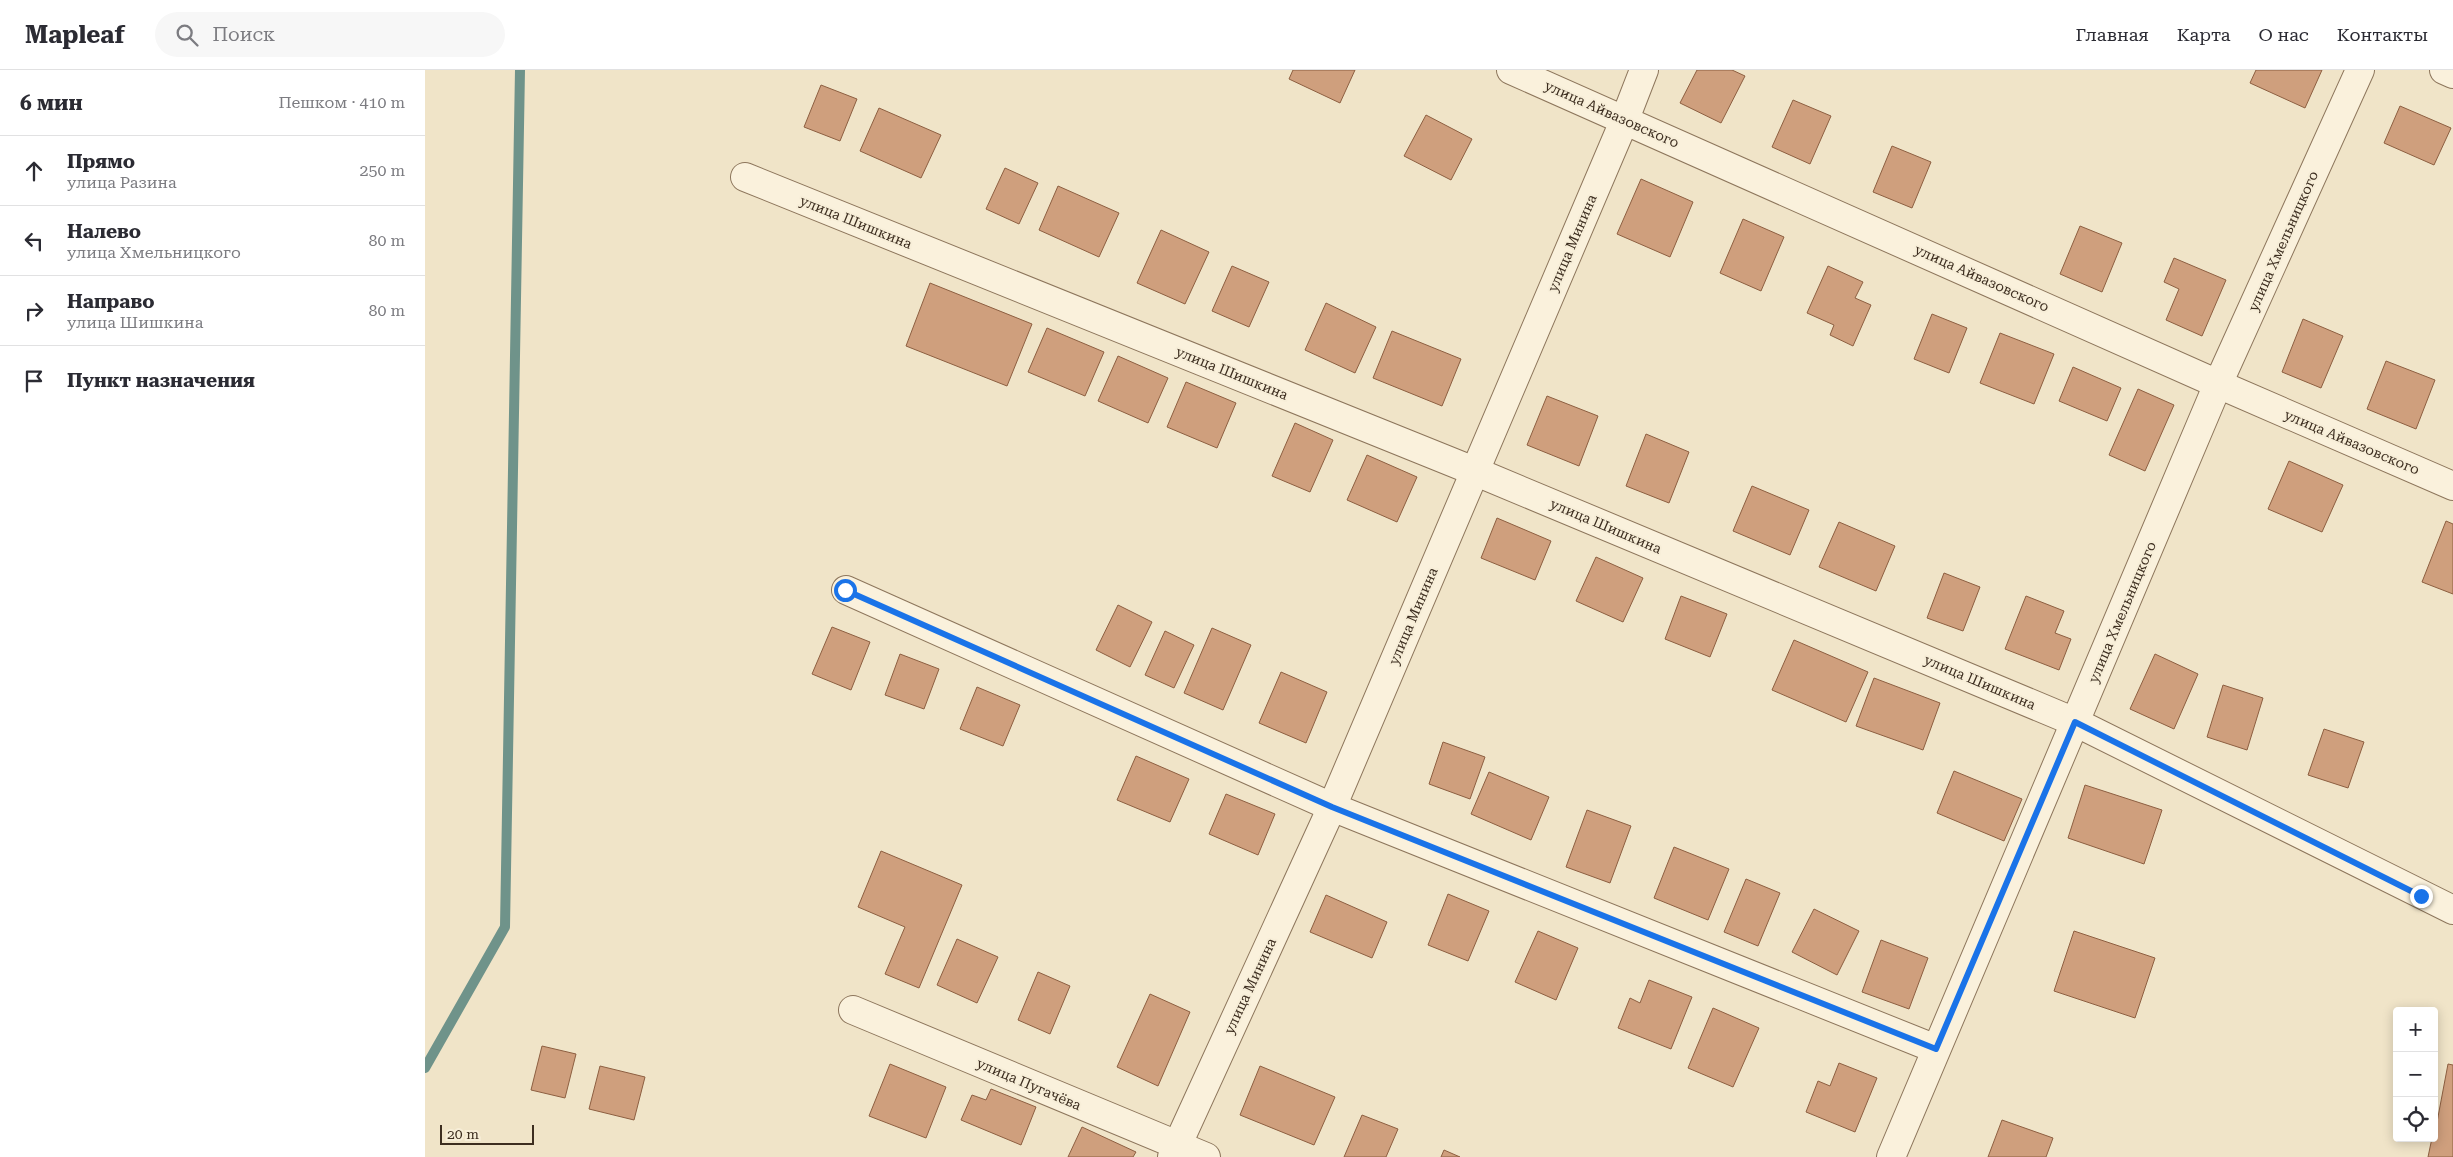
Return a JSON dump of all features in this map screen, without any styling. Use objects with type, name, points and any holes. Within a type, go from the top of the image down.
[{"type":"street","name":"улица Айвазовского","points":[[1511,70],[2218,384],[2453,486]]},
{"type":"street","name":"улица Минина","points":[[1175,1151],[1332,807],[1625,119],[1644,70]]},
{"type":"street","name":"улица Хмельницкого","points":[[1891,1157],[2218,384],[2359,70]]},
{"type":"street","points":[[2444,70],[2453,74]]},
{"type":"street","name":"улица Шишкина","points":[[745,177],[1474,471],[2075,722],[2453,910]]},
{"type":"street","points":[[845,590],[1332,807],[1936,1049]]},
{"type":"street","name":"улица Пугачёва","points":[[853,1010],[1175,1151],[1206,1157]]},
{"type":"building","points":[[1293,70],[1355,70],[1340,103],[1289,79]]},
{"type":"building","points":[[1697,70],[1732,70],[1745,76],[1721,123],[1680,103]]},
{"type":"building","points":[[2256,70],[2322,70],[2305,108],[2250,83]]},
{"type":"building","points":[[821,85],[857,99],[840,141],[804,127]]},
{"type":"building","points":[[1793,100],[1831,116],[1810,164],[1772,147]]},
{"type":"building","points":[[2400,106],[2451,128],[2434,165],[2384,143]]},
{"type":"building","points":[[879,108],[941,135],[921,178],[860,151]]},
{"type":"building","points":[[1426,115],[1472,139],[1451,180],[1404,156]]},
{"type":"building","points":[[1892,146],[1931,162],[1912,208],[1873,192]]},
{"type":"building","points":[[1005,168],[1038,183],[1019,224],[986,209]]},
{"type":"building","points":[[1641,179],[1693,202],[1670,257],[1617,234]]},
{"type":"building","points":[[1058,186],[1119,213],[1099,257],[1039,230]]},
{"type":"building","points":[[1743,219],[1784,237],[1761,291],[1720,273]]},
{"type":"building","points":[[2080,226],[2122,243],[2102,292],[2060,274]]},
{"type":"building","points":[[1161,230],[1209,252],[1185,304],[1137,283]]},
{"type":"building","points":[[2174,258],[2226,280],[2202,336],[2166,320],[2179,289],[2164,282]]},
{"type":"building","points":[[1232,266],[1269,282],[1249,327],[1212,311]]},
{"type":"building","points":[[1828,266],[1863,282],[1855,298],[1871,305],[1853,346],[1830,335],[1834,325],[1807,313]]},
{"type":"building","points":[[930,283],[1032,324],[1007,386],[906,346]]},
{"type":"building","points":[[1326,303],[1376,327],[1355,373],[1305,350]]},
{"type":"building","points":[[1932,314],[1967,328],[1949,373],[1914,359]]},
{"type":"building","points":[[2303,319],[2343,336],[2321,388],[2282,372]]},
{"type":"building","points":[[1047,328],[1104,352],[1085,396],[1028,372]]},
{"type":"building","points":[[1392,331],[1461,359],[1442,406],[1373,378]]},
{"type":"building","points":[[2000,333],[2054,354],[2034,404],[1980,383]]},
{"type":"building","points":[[1118,356],[1168,378],[1148,423],[1098,401]]},
{"type":"building","points":[[2386,361],[2435,380],[2416,429],[2367,409]]},
{"type":"building","points":[[2073,367],[2121,388],[2107,421],[2059,401]]},
{"type":"building","points":[[1186,382],[1236,403],[1217,448],[1167,427]]},
{"type":"building","points":[[2138,389],[2174,405],[2145,471],[2109,455]]},
{"type":"building","points":[[1547,396],[1598,416],[1579,466],[1527,445]]},
{"type":"building","points":[[1295,423],[1333,440],[1310,492],[1272,476]]},
{"type":"building","points":[[1646,434],[1689,452],[1669,503],[1626,486]]},
{"type":"building","points":[[1367,455],[1417,477],[1397,522],[1347,500]]},
{"type":"building","points":[[2289,461],[2343,485],[2322,532],[2268,509]]},
{"type":"building","points":[[1752,486],[1809,510],[1790,555],[1733,531]]},
{"type":"building","points":[[1497,518],[1551,541],[1535,580],[1481,558]]},
{"type":"building","points":[[2446,521],[2453,524],[2453,594],[2422,582]]},
{"type":"building","points":[[1839,522],[1895,546],[1876,591],[1819,567]]},
{"type":"building","points":[[1596,557],[1643,578],[1623,622],[1576,601]]},
{"type":"building","points":[[1944,573],[1980,587],[1963,631],[1927,618]]},
{"type":"building","points":[[1681,596],[1727,614],[1710,657],[1665,639]]},
{"type":"building","points":[[2026,596],[2064,611],[2055,633],[2071,639],[2059,670],[2005,649]]},
{"type":"building","points":[[1118,605],[1152,622],[1130,667],[1096,650]]},
{"type":"building","points":[[832,627],[870,642],[851,690],[812,674]]},
{"type":"building","points":[[1212,628],[1251,645],[1223,710],[1184,693]]},
{"type":"building","points":[[1165,631],[1194,645],[1174,688],[1145,675]]},
{"type":"building","points":[[1794,640],[1868,672],[1846,722],[1772,690]]},
{"type":"building","points":[[900,654],[939,669],[924,709],[885,695]]},
{"type":"building","points":[[2155,654],[2198,674],[2174,729],[2130,709]]},
{"type":"building","points":[[1281,672],[1327,692],[1306,743],[1259,723]]},
{"type":"building","points":[[1874,678],[1940,703],[1923,750],[1856,726]]},
{"type":"building","points":[[2223,685],[2263,698],[2247,750],[2207,737]]},
{"type":"building","points":[[977,687],[1020,705],[1003,746],[960,729]]},
{"type":"building","points":[[2324,729],[2364,742],[2348,788],[2308,775]]},
{"type":"building","points":[[1443,742],[1485,757],[1470,799],[1429,784]]},
{"type":"building","points":[[1136,756],[1189,779],[1170,822],[1117,800]]},
{"type":"building","points":[[1954,771],[2022,799],[2004,841],[1937,813]]},
{"type":"building","points":[[1489,772],[1549,797],[1531,840],[1471,814]]},
{"type":"building","points":[[2085,785],[2162,810],[2144,864],[2068,838]]},
{"type":"building","points":[[1226,794],[1275,814],[1258,855],[1209,834]]},
{"type":"building","points":[[1587,810],[1631,826],[1610,883],[1566,867]]},
{"type":"building","points":[[1674,847],[1729,869],[1708,920],[1654,898]]},
{"type":"building","points":[[881,851],[962,885],[919,988],[885,974],[905,927],[858,907]]},
{"type":"building","points":[[1746,879],[1780,893],[1758,946],[1724,932]]},
{"type":"building","points":[[1448,894],[1489,911],[1468,961],[1428,945]]},
{"type":"building","points":[[1326,895],[1387,922],[1372,958],[1310,932]]},
{"type":"building","points":[[1814,909],[1859,931],[1837,975],[1792,952]]},
{"type":"building","points":[[1538,931],[1578,948],[1556,1000],[1515,982]]},
{"type":"building","points":[[2074,931],[2155,958],[2135,1018],[2054,991]]},
{"type":"building","points":[[957,939],[998,957],[977,1003],[937,985]]},
{"type":"building","points":[[1881,940],[1928,958],[1909,1009],[1862,992]]},
{"type":"building","points":[[1038,972],[1070,986],[1050,1034],[1018,1020]]},
{"type":"building","points":[[1649,980],[1692,997],[1671,1049],[1618,1028],[1630,998],[1640,1003]]},
{"type":"building","points":[[1150,994],[1190,1012],[1158,1086],[1117,1067]]},
{"type":"building","points":[[1713,1008],[1759,1028],[1733,1087],[1688,1068]]},
{"type":"building","points":[[542,1046],[576,1054],[565,1098],[531,1090]]},
{"type":"building","points":[[1839,1063],[1877,1078],[1855,1132],[1806,1112],[1818,1081],[1830,1086]]},
{"type":"building","points":[[890,1064],[946,1087],[926,1138],[869,1116]]},
{"type":"building","points":[[2448,1064],[2453,1065],[2453,1157],[2428,1157],[2431,1142],[2438,1142],[2438,1117]]},
{"type":"building","points":[[600,1066],[645,1077],[634,1120],[589,1109]]},
{"type":"building","points":[[1260,1066],[1335,1097],[1314,1145],[1240,1115]]},
{"type":"building","points":[[991,1089],[1036,1107],[1021,1145],[961,1120],[972,1095],[986,1100]]},
{"type":"building","points":[[1362,1115],[1398,1129],[1386,1157],[1344,1157]]},
{"type":"building","points":[[2002,1120],[2053,1138],[2046,1157],[1988,1157]]},
{"type":"building","points":[[1082,1127],[1136,1152],[1133,1157],[1068,1157]]},
{"type":"building","points":[[1444,1150],[1460,1157],[1441,1157]]},
{"type":"waterway","points":[[425,1068],[505,927],[520,70]]},
{"type":"route","points":[[845,590],[1332,807],[1936,1049],[2075,722],[2421,896]]}]
